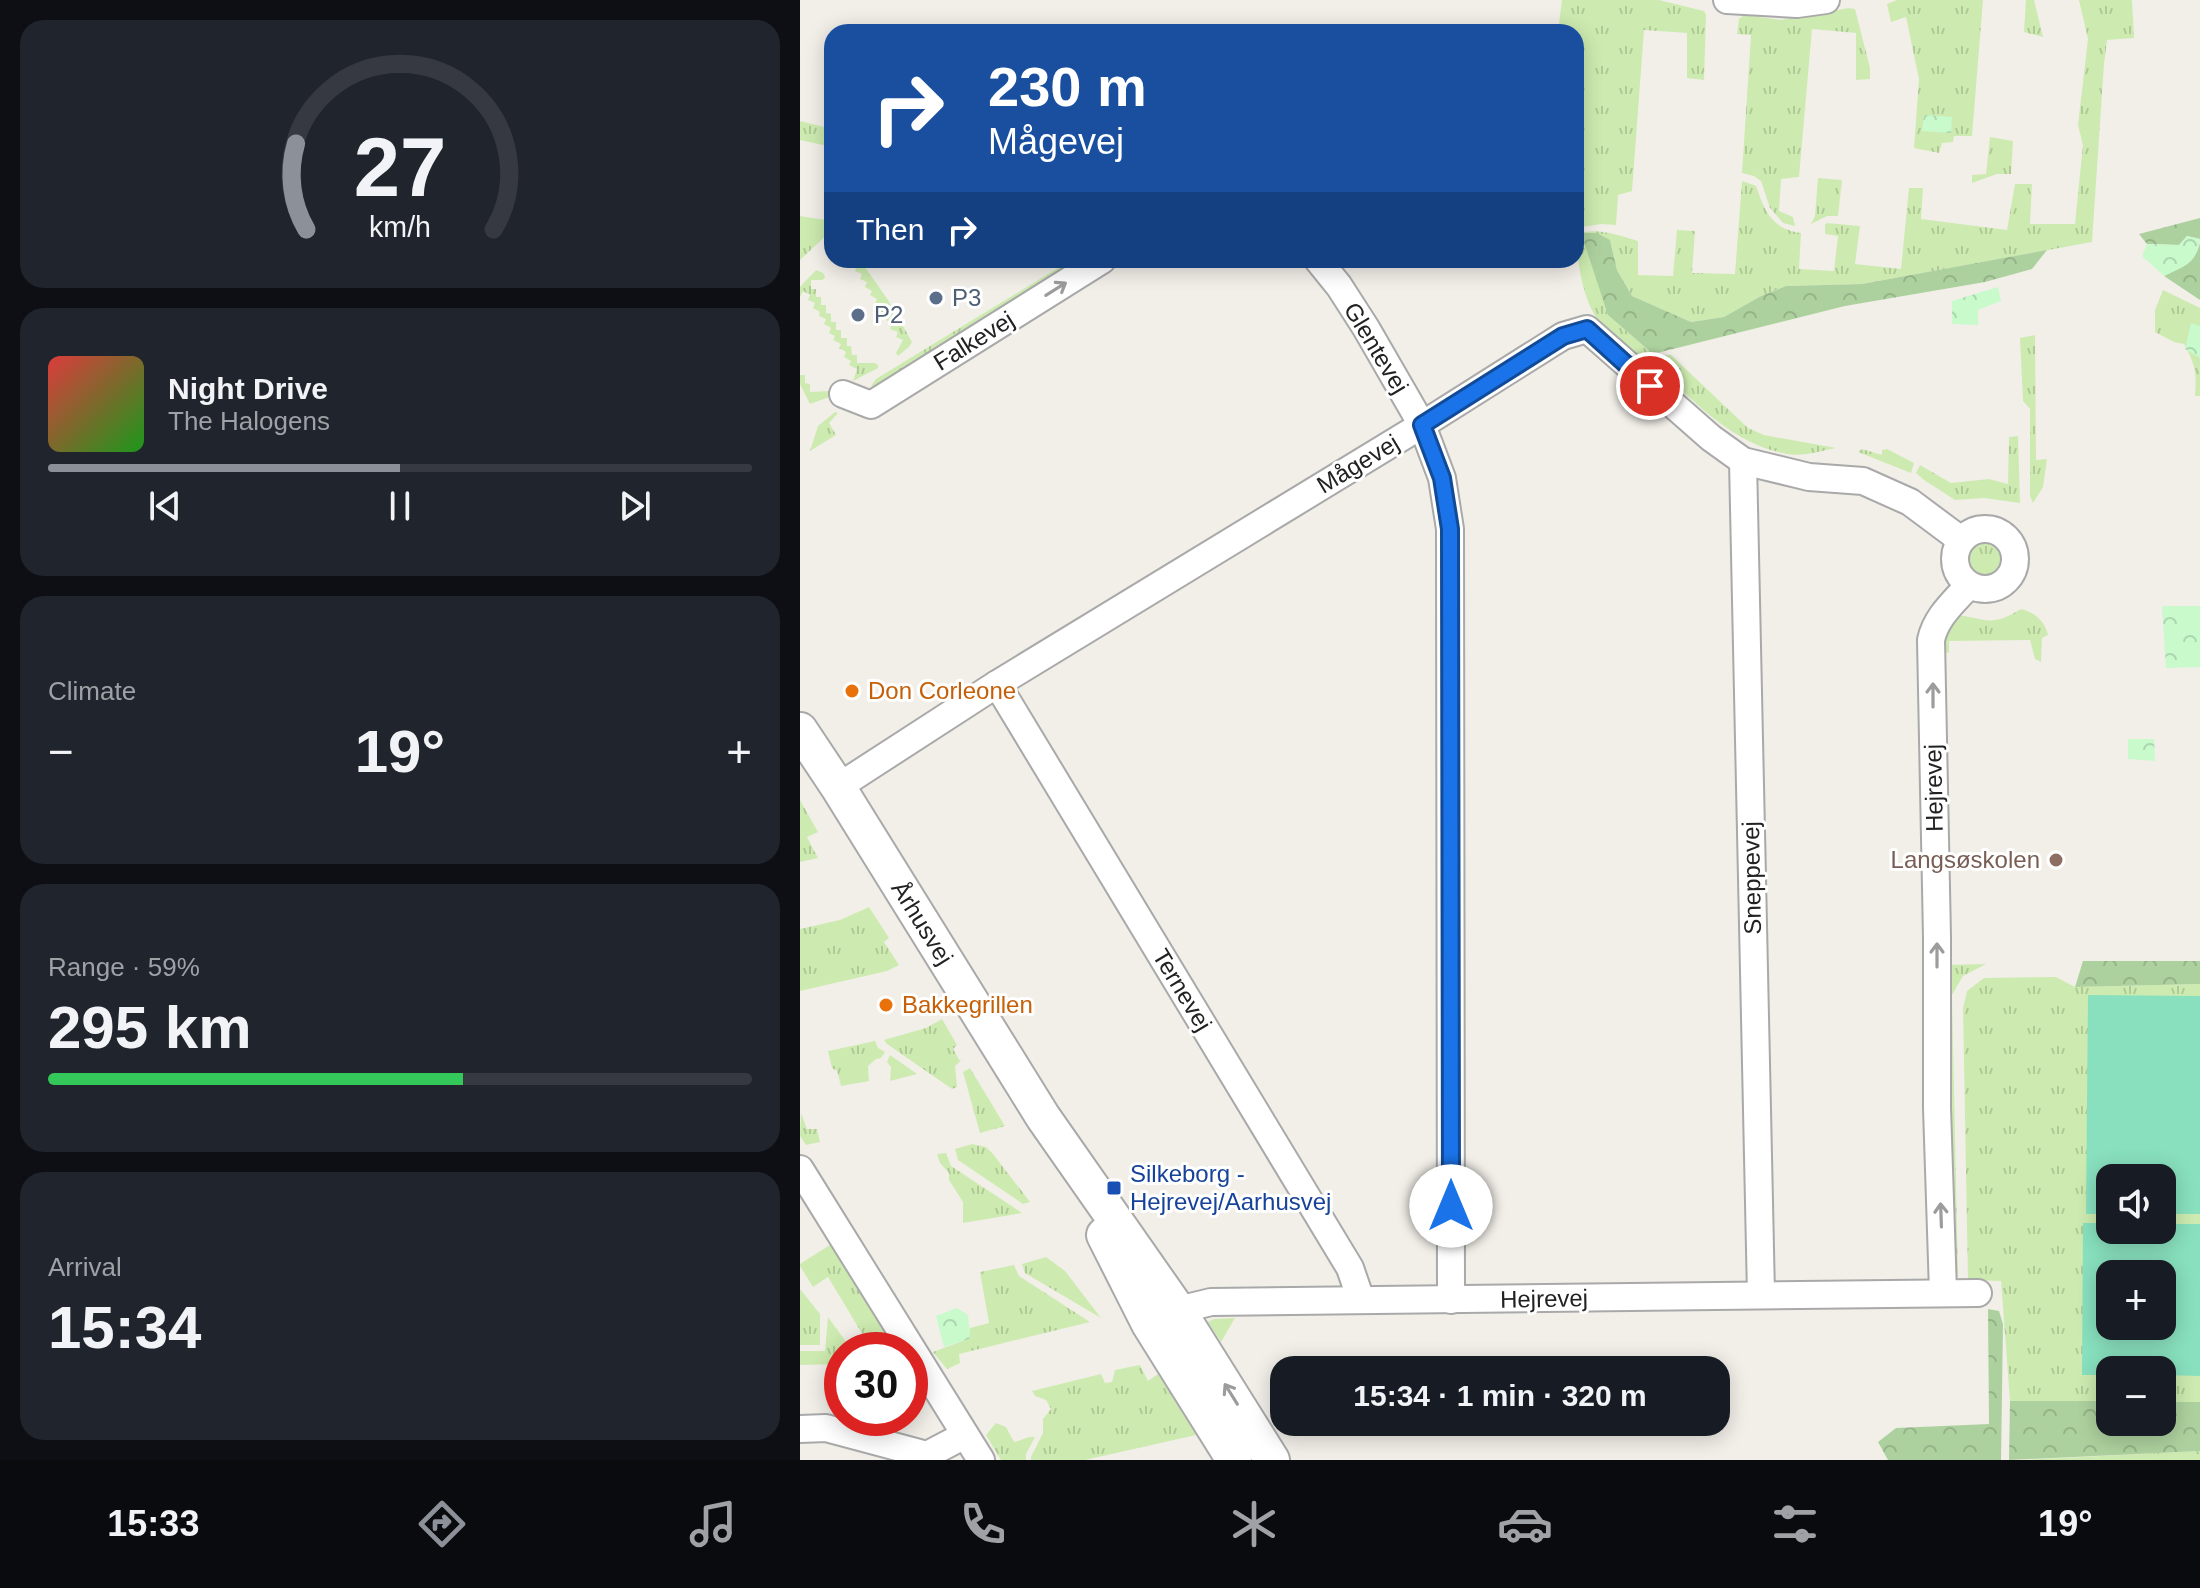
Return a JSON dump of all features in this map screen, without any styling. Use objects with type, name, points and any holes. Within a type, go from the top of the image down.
[{"type":"street","points":[[1727,0],[1797,4],[1826,0]]},
{"type":"street","name":"Falkevej","points":[[843,394],[871,405],[1089,268]]},
{"type":"street","name":"Glentevej","points":[[1324,268],[1366,328],[1422,425],[1442,478],[1450,529],[1451,1300]]},
{"type":"street","name":"Mågevej","points":[[838,787],[997,684],[1563,336],[1587,329],[1711,438],[1743,461],[1809,477],[1863,481],[1910,502],[1961,540]]},
{"type":"street","name":"Sneppevej","points":[[1743,461],[1761,1295]]},
{"type":"street","points":[[1991,530],[2005,537],[2014,551],[2013,569],[2003,584],[1986,590],[1969,585],[1959,575],[1955,553],[1961,540],[1975,531],[1991,530]]},
{"type":"street","name":"Hejrevej","points":[[1943,1292],[1937,1108],[1931,640],[1940,618],[1969,585]]},
{"type":"street","name":"Ternevej","points":[[997,684],[1350,1268],[1361,1300]]},
{"type":"street","name":"Århusvej","points":[[800,730],[1043,1117],[1164,1317],[1234,1460]]},
{"type":"street","points":[[800,1169],[981,1460]]},
{"type":"street","name":"Hejrevej","points":[[1164,1317],[1211,1302],[1978,1293]]},
{"type":"street","name":"Århusvej","points":[[1164,1317],[1272,1460]]},
{"type":"street","points":[[800,1429],[826,1428],[927,1455],[965,1435]]},
{"type":"green space","points":[[1562,0],[1659,0],[1704,11],[1706,15],[1704,80],[1687,78],[1687,33],[1644,30],[1632,191],[1618,195],[1616,225],[1584,227],[1584,24],[1559,24]]},
{"type":"green space","points":[[1897,0],[1983,0],[1972,136],[1954,136],[1953,142],[1942,143],[1939,153],[1914,148],[1919,79],[1906,17],[1891,22],[1887,4]]},
{"type":"green space","points":[[2026,0],[2034,0],[2043,37],[2024,32]]},
{"type":"green space","points":[[2079,0],[2132,0],[2134,38],[2107,40],[2092,242],[1862,284],[1786,286],[1724,317],[1691,322],[1632,296],[1617,270],[1610,240],[1608,315],[1652,355],[1671,355],[1748,428],[1764,435],[1836,448],[1793,455],[1746,440],[1710,416],[1646,356],[1640,358],[1607,329],[1588,302],[1579,268],[1584,268],[1584,232],[1615,234],[1638,241],[1638,275],[1673,276],[1677,230],[1695,231],[1692,273],[1735,274],[1742,181],[1756,186],[1763,204],[1776,223],[1801,233],[1799,269],[1834,271],[1838,236],[1825,234],[1827,223],[1860,226],[1855,264],[1901,269],[1909,188],[1923,188],[1921,219],[2007,230],[2015,184],[2032,184],[2030,224],[2075,224],[2083,145],[2078,125],[2088,39]]},
{"type":"green space","points":[[1855,9],[1870,79],[1856,80],[1856,33],[1812,29],[1799,177],[1781,179],[1779,211],[1793,217],[1795,226],[1783,223],[1770,208],[1761,181],[1742,173],[1751,35],[1737,34],[1739,19],[1744,15],[1781,20]]},
{"type":"green space","points":[[1924,115],[1952,117],[1951,133],[1922,131]]},
{"type":"green space","points":[[800,121],[824,127],[824,145],[800,140]]},
{"type":"green space","points":[[1990,137],[2013,141],[2011,174],[1997,174],[1972,183],[1972,175],[1986,174]]},
{"type":"green space","points":[[1818,178],[1842,180],[1838,216],[1827,216],[1811,224],[1815,216]]},
{"type":"green space","points":[[800,216],[824,220],[824,238],[800,260]]},
{"type":"green space","points":[[2200,218],[2200,239],[2187,236],[2179,245],[2147,244],[2139,234]]},
{"type":"green space","points":[[1584,233],[1597,233],[1610,240],[1617,270],[1632,296],[1691,322],[1724,317],[1786,286],[1862,284],[2047,250],[2032,269],[1985,282],[1845,306],[1653,354],[1608,315],[1584,242]]},
{"type":"green space","points":[[2187,236],[2200,239],[2196,254],[2188,263],[2164,276],[2142,256],[2147,244],[2179,245]]},
{"type":"green space","points":[[2200,243],[2200,300],[2164,276],[2191,260]]},
{"type":"green space","points":[[856,268],[866,268],[912,342],[898,356],[896,353],[903,340],[896,337],[898,332],[890,329],[892,324],[880,312],[882,307],[875,304],[877,299],[865,287],[867,282],[860,279],[862,274],[855,271]]},
{"type":"green space","points":[[1058,268],[1068,268],[871,386],[876,379]]},
{"type":"green space","points":[[816,270],[825,277],[823,280],[811,280],[811,289],[816,289],[816,297],[821,297],[821,305],[826,305],[831,322],[836,322],[836,330],[841,330],[841,338],[847,338],[852,355],[857,355],[857,363],[878,365],[878,368],[853,381],[857,369],[849,365],[851,361],[844,357],[846,352],[839,348],[841,344],[833,340],[835,336],[829,333],[831,328],[824,324],[826,319],[813,308],[815,303],[808,300],[810,295],[803,291],[800,297],[800,287]]},
{"type":"green space","points":[[1998,287],[2001,301],[1978,310],[1978,325],[1952,324],[1952,301]]},
{"type":"green space","points":[[2163,290],[2200,308],[2200,396],[2195,396],[2194,369],[2184,344],[2155,332],[2155,310]]},
{"type":"green space","points":[[2191,323],[2200,326],[2200,358],[2185,349]]},
{"type":"green space","points":[[2035,335],[2036,460],[2047,459],[2043,487],[2033,503],[2030,496],[2030,409],[2023,401],[2020,338]]},
{"type":"green space","points":[[800,375],[805,375],[810,392],[829,391],[832,396],[810,404],[800,384]]},
{"type":"green space","points":[[835,412],[838,413],[829,423],[836,435],[810,451],[818,426]]},
{"type":"green space","points":[[2018,436],[2020,503],[1984,498],[1955,500],[1916,473],[1920,465],[1951,483],[1989,479],[2008,484],[2009,437]]},
{"type":"green space","points":[[1862,449],[1882,455],[1882,450],[1887,449],[1914,463],[1911,473],[1858,452]]},
{"type":"green space","points":[[1985,543],[1996,548],[2001,559],[1996,570],[1985,575],[1974,570],[1969,559],[1974,548]]},
{"type":"green space","points":[[2162,606],[2200,606],[2200,667],[2166,668]]},
{"type":"green space","points":[[2021,609],[2038,618],[2047,630],[2048,635],[2042,638],[2041,662],[2035,659],[2030,640],[1949,641],[1949,653],[1943,652],[1943,631],[1953,615],[1994,620]]},
{"type":"green space","points":[[2128,739],[2154,739],[2155,761],[2128,759]]},
{"type":"green space","points":[[800,800],[818,832],[807,837],[818,858],[800,862]]},
{"type":"green space","points":[[869,907],[889,938],[884,942],[899,965],[887,971],[800,991],[800,929],[840,920]]},
{"type":"green space","points":[[2083,961],[2200,961],[2200,984],[2075,987]]},
{"type":"green space","points":[[1986,964],[1963,976],[1952,995],[1958,1276],[1950,1276],[1944,965]]},
{"type":"green space","points":[[2056,977],[2075,987],[2200,984],[2200,1402],[2176,1402],[2176,1356],[2096,1356],[2096,1401],[2010,1401],[2001,1281],[1968,1280],[1963,1008],[1967,991],[1984,978]]},
{"type":"green space","points":[[2088,995],[2200,996],[2200,1214],[2176,1214],[2176,1164],[2096,1164],[2096,1214],[2086,1214]]},
{"type":"green space","points":[[942,1019],[957,1045],[953,1049],[960,1061],[964,1058],[955,1066],[957,1087],[952,1089],[884,1040],[926,1028]]},
{"type":"green space","points":[[875,1041],[878,1048],[885,1052],[868,1066],[869,1081],[841,1086],[828,1051]]},
{"type":"green space","points":[[890,1055],[917,1074],[890,1081],[891,1067],[887,1062]]},
{"type":"green space","points":[[970,1068],[1005,1126],[980,1133],[963,1072]]},
{"type":"green space","points":[[801,1113],[807,1129],[817,1129],[820,1142],[806,1145],[800,1136]]},
{"type":"green space","points":[[972,1144],[986,1147],[993,1154],[1030,1202],[1023,1204],[958,1160],[955,1149]]},
{"type":"green space","points":[[946,1153],[951,1166],[1022,1213],[963,1223],[963,1202],[937,1154]]},
{"type":"green space","points":[[2083,1223],[2096,1223],[2096,1244],[2176,1244],[2176,1224],[2200,1224],[2200,1376],[2176,1375],[2176,1356],[2096,1356],[2096,1375],[2082,1375]]},
{"type":"green space","points":[[833,1243],[888,1332],[861,1332],[828,1277],[813,1287],[800,1264]]},
{"type":"green space","points":[[1046,1257],[1065,1271],[1101,1318],[1025,1273],[1022,1264]]},
{"type":"green space","points":[[1014,1265],[1019,1276],[1090,1322],[959,1354],[960,1363],[947,1369],[933,1352],[968,1339],[970,1328],[989,1323],[980,1272]]},
{"type":"green space","points":[[800,1289],[820,1314],[820,1345],[800,1345]]},
{"type":"green space","points":[[957,1308],[968,1315],[969,1339],[944,1347],[936,1316]]},
{"type":"green space","points":[[1988,1309],[1999,1311],[2003,1324],[2001,1460],[1888,1460],[1878,1442],[1896,1428],[1989,1424]]},
{"type":"green space","points":[[828,1317],[839,1332],[827,1332]]},
{"type":"green space","points":[[1235,1318],[1221,1342],[1208,1322]]},
{"type":"green space","points":[[800,1351],[824,1351],[824,1364],[800,1365]]},
{"type":"green space","points":[[1140,1365],[1148,1381],[1158,1374],[1196,1435],[1085,1460],[1031,1460],[1043,1433],[1043,1419],[1051,1409],[1046,1400],[1035,1396],[1032,1391],[1101,1374],[1105,1383],[1112,1382],[1115,1370]]},
{"type":"green space","points":[[2010,1401],[2096,1401],[2096,1436],[2176,1436],[2176,1402],[2200,1402],[2200,1451],[2009,1460]]},
{"type":"green space","points":[[996,1423],[1006,1427],[1014,1442],[1035,1437],[1026,1460],[1001,1460],[986,1435]]},
{"type":"green space","points":[[2200,1451],[2200,1460],[2022,1460]]},
{"type":"place","name":"P3","points":[[936,298]]},
{"type":"place","name":"P2","points":[[858,315]]},
{"type":"place","name":"Don Corleone","points":[[852,691]]},
{"type":"place","name":"Langsøskolen","points":[[2056,860]]},
{"type":"place","name":"Bakkegrillen","points":[[886,1005]]},
{"type":"place","name":"Silkeborg - Hejrevej/Aarhusvej","points":[[1114,1188]]},
{"type":"route","points":[[1451,1206],[1450,529],[1442,478],[1422,425],[1563,336],[1587,329],[1650,386]]}]
